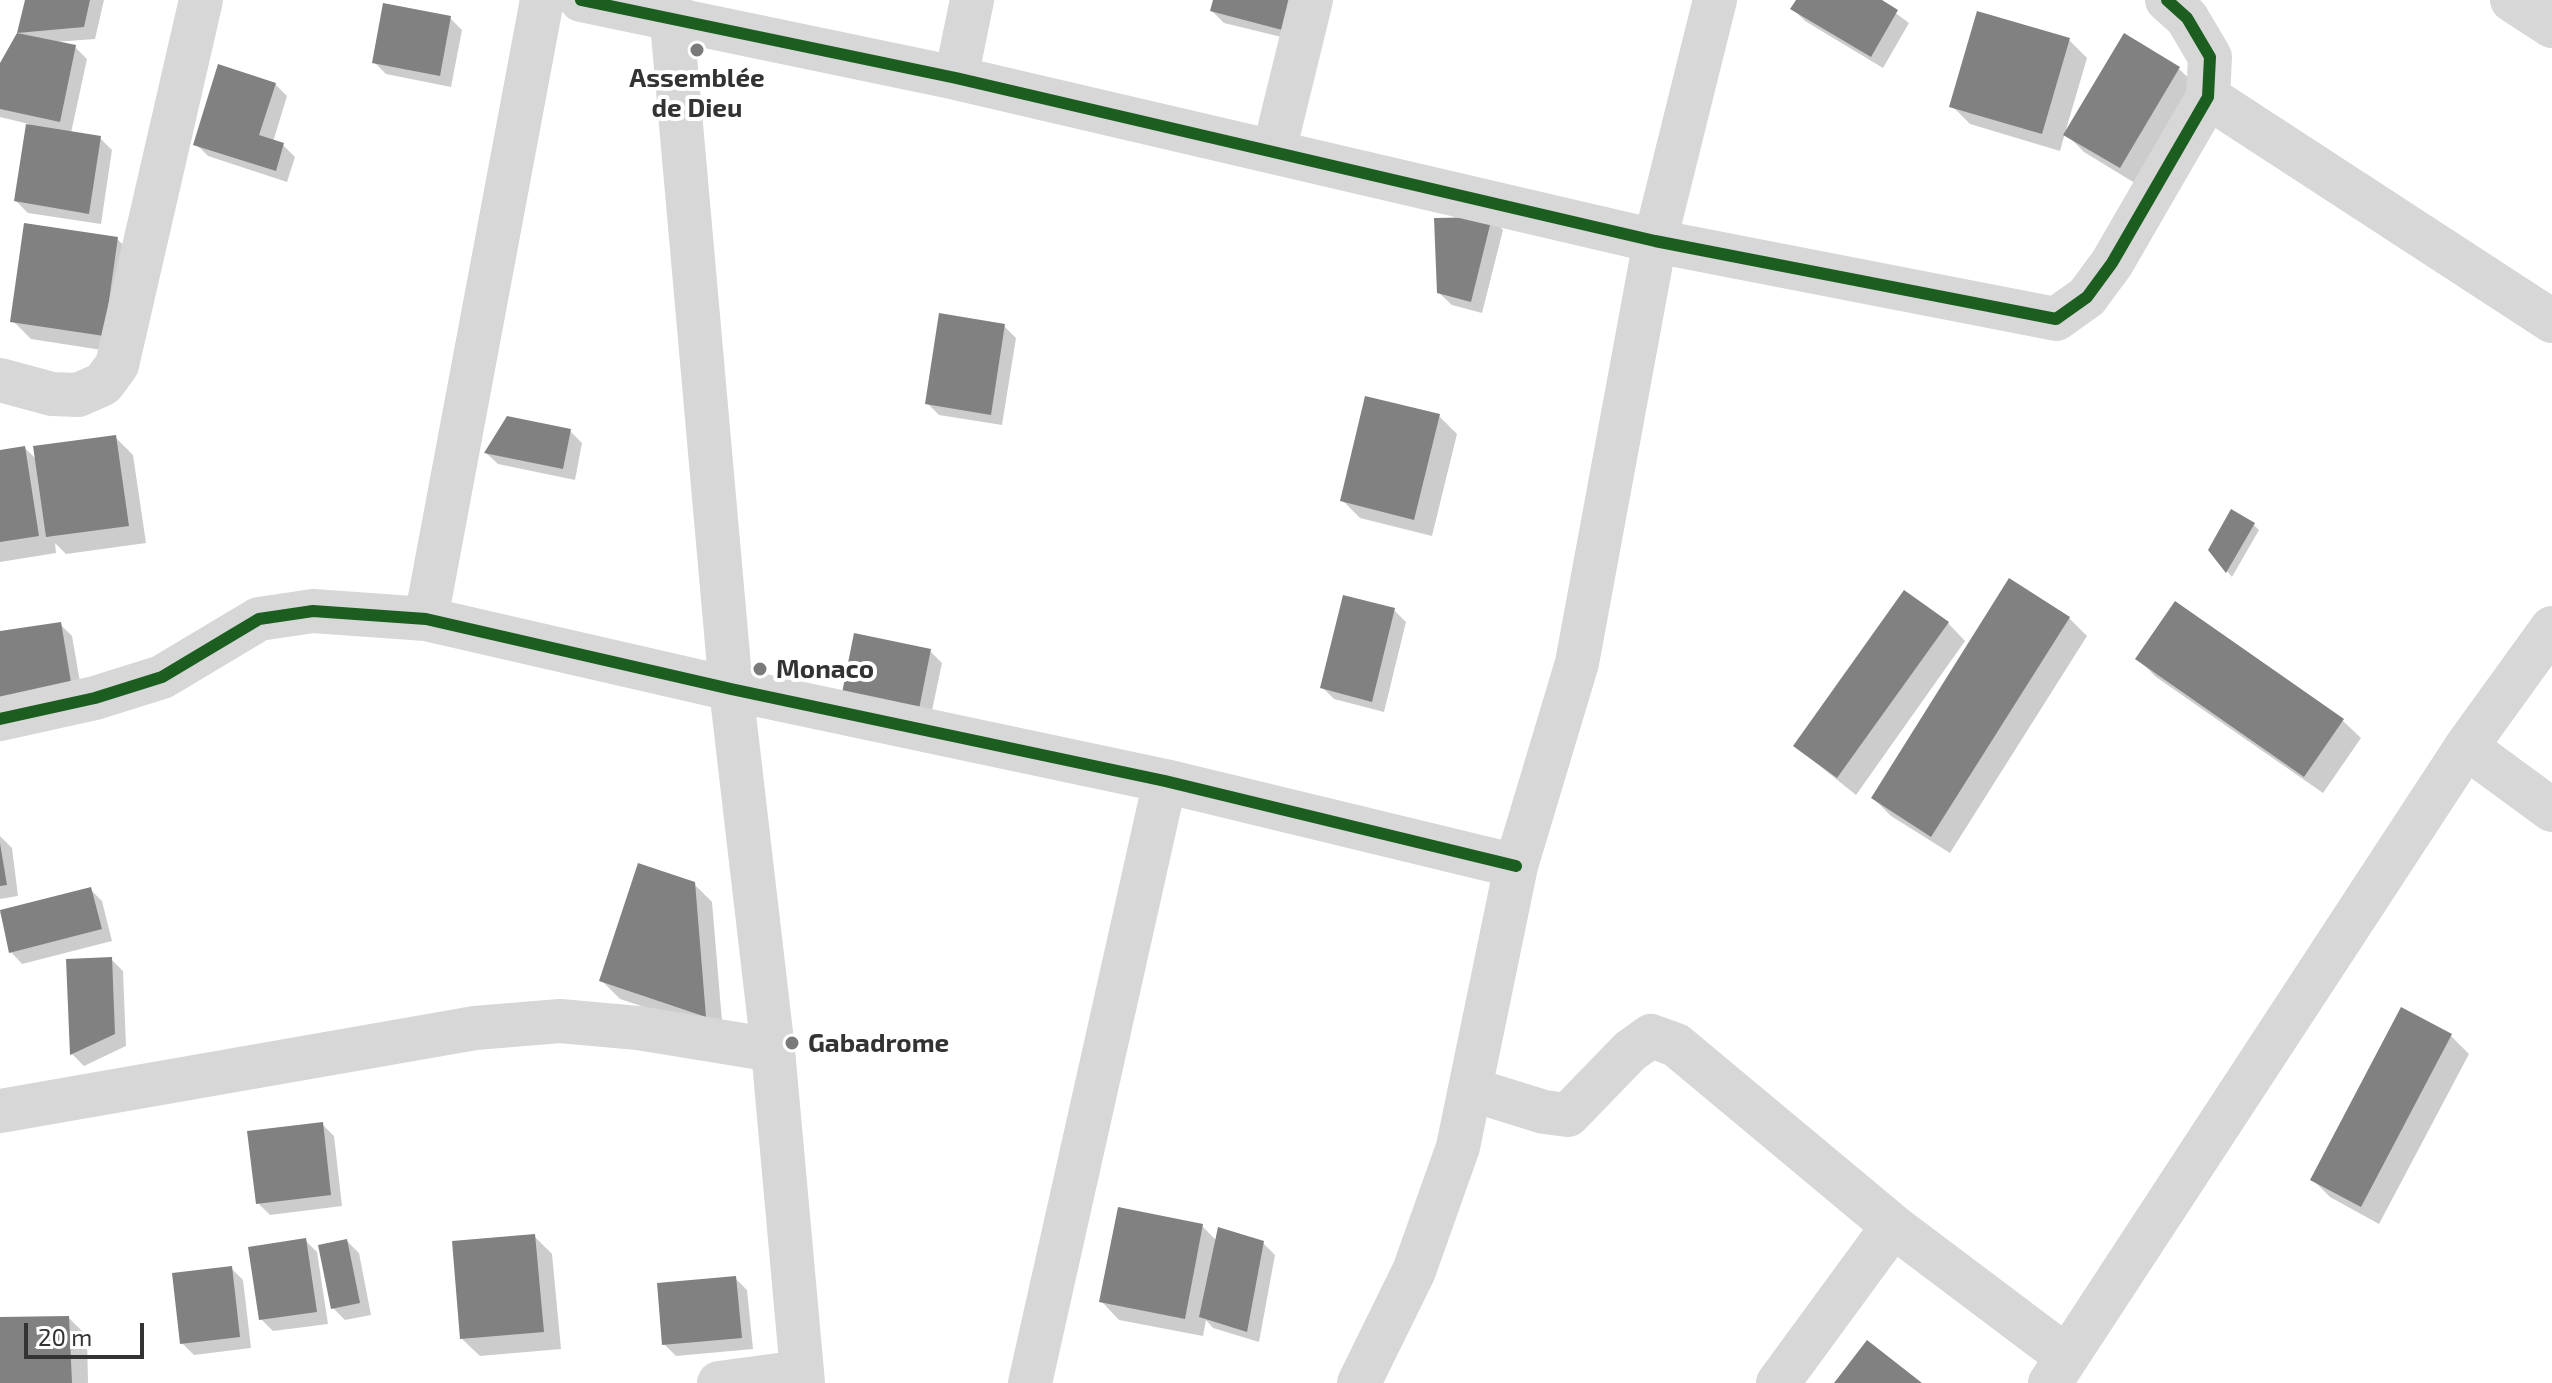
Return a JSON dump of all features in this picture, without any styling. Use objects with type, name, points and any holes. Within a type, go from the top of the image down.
[{"type":"street","points":[[0,380],[52,394],[78,395],[103,384],[117,365],[201,0]]},
{"type":"street","points":[[426,619],[542,0]]},
{"type":"street","points":[[581,0],[670,9],[1655,241],[2056,319],[2087,297],[2112,263],[2208,97],[2210,57],[2187,18],[2167,0]]},
{"type":"street","points":[[956,78],[972,0]]},
{"type":"street","points":[[1274,151],[1311,0]]},
{"type":"street","points":[[1359,1383],[1414,1271],[1458,1147],[1516,866],[1577,663],[1655,241],[1715,0]]},
{"type":"street","points":[[2512,0],[2552,26]]},
{"type":"street","points":[[670,9],[731,689],[773,1050],[802,1377],[719,1383]]},
{"type":"street","points":[[2208,97],[2552,321]]},
{"type":"street","points":[[0,719],[95,698],[162,677],[259,619],[313,611],[426,619],[731,689],[1165,781],[1516,866]]},
{"type":"street","points":[[1470,1089],[1544,1112],[1568,1115],[1630,1051],[1651,1036],[1676,1045],[1893,1226],[2058,1370],[2466,747],[2552,628]]},
{"type":"street","points":[[2466,747],[2552,810]]},
{"type":"street","points":[[1030,1383],[1165,781]]},
{"type":"street","points":[[0,1111],[475,1028],[560,1021],[638,1028],[773,1050]]},
{"type":"street","points":[[1778,1383],[1893,1226]]},
{"type":"building","points":[[25,0],[90,0],[84,27],[17,33]]},
{"type":"building","points":[[1213,0],[1294,0],[1286,31],[1210,11]]},
{"type":"building","points":[[1796,0],[1882,0],[1898,10],[1871,57],[1790,9]]},
{"type":"building","points":[[383,3],[451,16],[440,76],[372,63]]},
{"type":"building","points":[[1977,11],[2070,38],[2042,134],[1949,107]]},
{"type":"building","points":[[17,33],[76,45],[60,122],[0,109],[0,63]]},
{"type":"building","points":[[2124,33],[2180,67],[2120,168],[2063,135]]},
{"type":"building","points":[[218,64],[276,83],[259,135],[284,143],[276,171],[193,145]]},
{"type":"building","points":[[26,124],[101,136],[89,214],[14,201]]},
{"type":"building","points":[[1492,217],[1471,302],[1437,293],[1434,218]]},
{"type":"building","points":[[24,223],[118,237],[104,336],[10,322]]},
{"type":"building","points":[[939,313],[1005,324],[991,415],[925,404]]},
{"type":"building","points":[[1365,396],[1440,414],[1414,520],[1340,501]]},
{"type":"building","points":[[507,416],[571,429],[563,469],[484,453]]},
{"type":"building","points":[[116,435],[129,526],[46,537],[33,446]]},
{"type":"building","points":[[25,446],[39,536],[0,542],[0,450]]},
{"type":"building","points":[[2231,509],[2255,523],[2226,573],[2208,550]]},
{"type":"building","points":[[2009,578],[2070,617],[1931,837],[1871,798]]},
{"type":"building","points":[[1904,590],[1949,622],[1837,778],[1793,746]]},
{"type":"building","points":[[1343,595],[1395,608],[1372,702],[1320,688]]},
{"type":"building","points":[[2175,601],[2344,719],[2304,777],[2135,659]]},
{"type":"building","points":[[61,622],[72,688],[0,699],[0,631]]},
{"type":"building","points":[[854,633],[931,649],[919,709],[842,693]]},
{"type":"building","points":[[0,843],[7,885],[0,886]]},
{"type":"building","points":[[638,863],[695,882],[706,1017],[599,981]]},
{"type":"building","points":[[91,887],[102,929],[9,953],[0,910]]},
{"type":"building","points":[[112,957],[115,1034],[70,1055],[66,959]]},
{"type":"building","points":[[2401,1007],[2452,1034],[2361,1207],[2310,1180]]},
{"type":"building","points":[[323,1122],[331,1195],[256,1204],[247,1131]]},
{"type":"building","points":[[1118,1207],[1203,1224],[1185,1319],[1099,1302]]},
{"type":"building","points":[[1218,1227],[1264,1241],[1247,1332],[1199,1317]]},
{"type":"building","points":[[535,1234],[544,1332],[460,1339],[452,1241]]},
{"type":"building","points":[[306,1238],[317,1312],[259,1320],[248,1247]]},
{"type":"building","points":[[347,1239],[360,1303],[331,1309],[318,1245]]},
{"type":"building","points":[[232,1266],[240,1337],[180,1344],[172,1273]]},
{"type":"building","points":[[736,1276],[742,1338],[662,1345],[657,1283]]},
{"type":"building","points":[[69,1316],[72,1383],[0,1383],[0,1317]]},
{"type":"building","points":[[1867,1340],[1922,1383],[1834,1383]]},
{"type":"cycle path","points":[[581,0],[956,78],[1655,241],[2056,319],[2087,297],[2112,263],[2208,97],[2210,57],[2187,18],[2167,0]]},
{"type":"cycle path","points":[[0,719],[95,698],[162,677],[259,619],[313,611],[426,619],[731,689],[1165,781],[1516,866]]},
{"type":"place","name":"Assemblée de Dieu","points":[[697,50]]},
{"type":"place","name":"Monaco","points":[[760,669]]},
{"type":"place","name":"Gabadrome","points":[[792,1043]]}]
